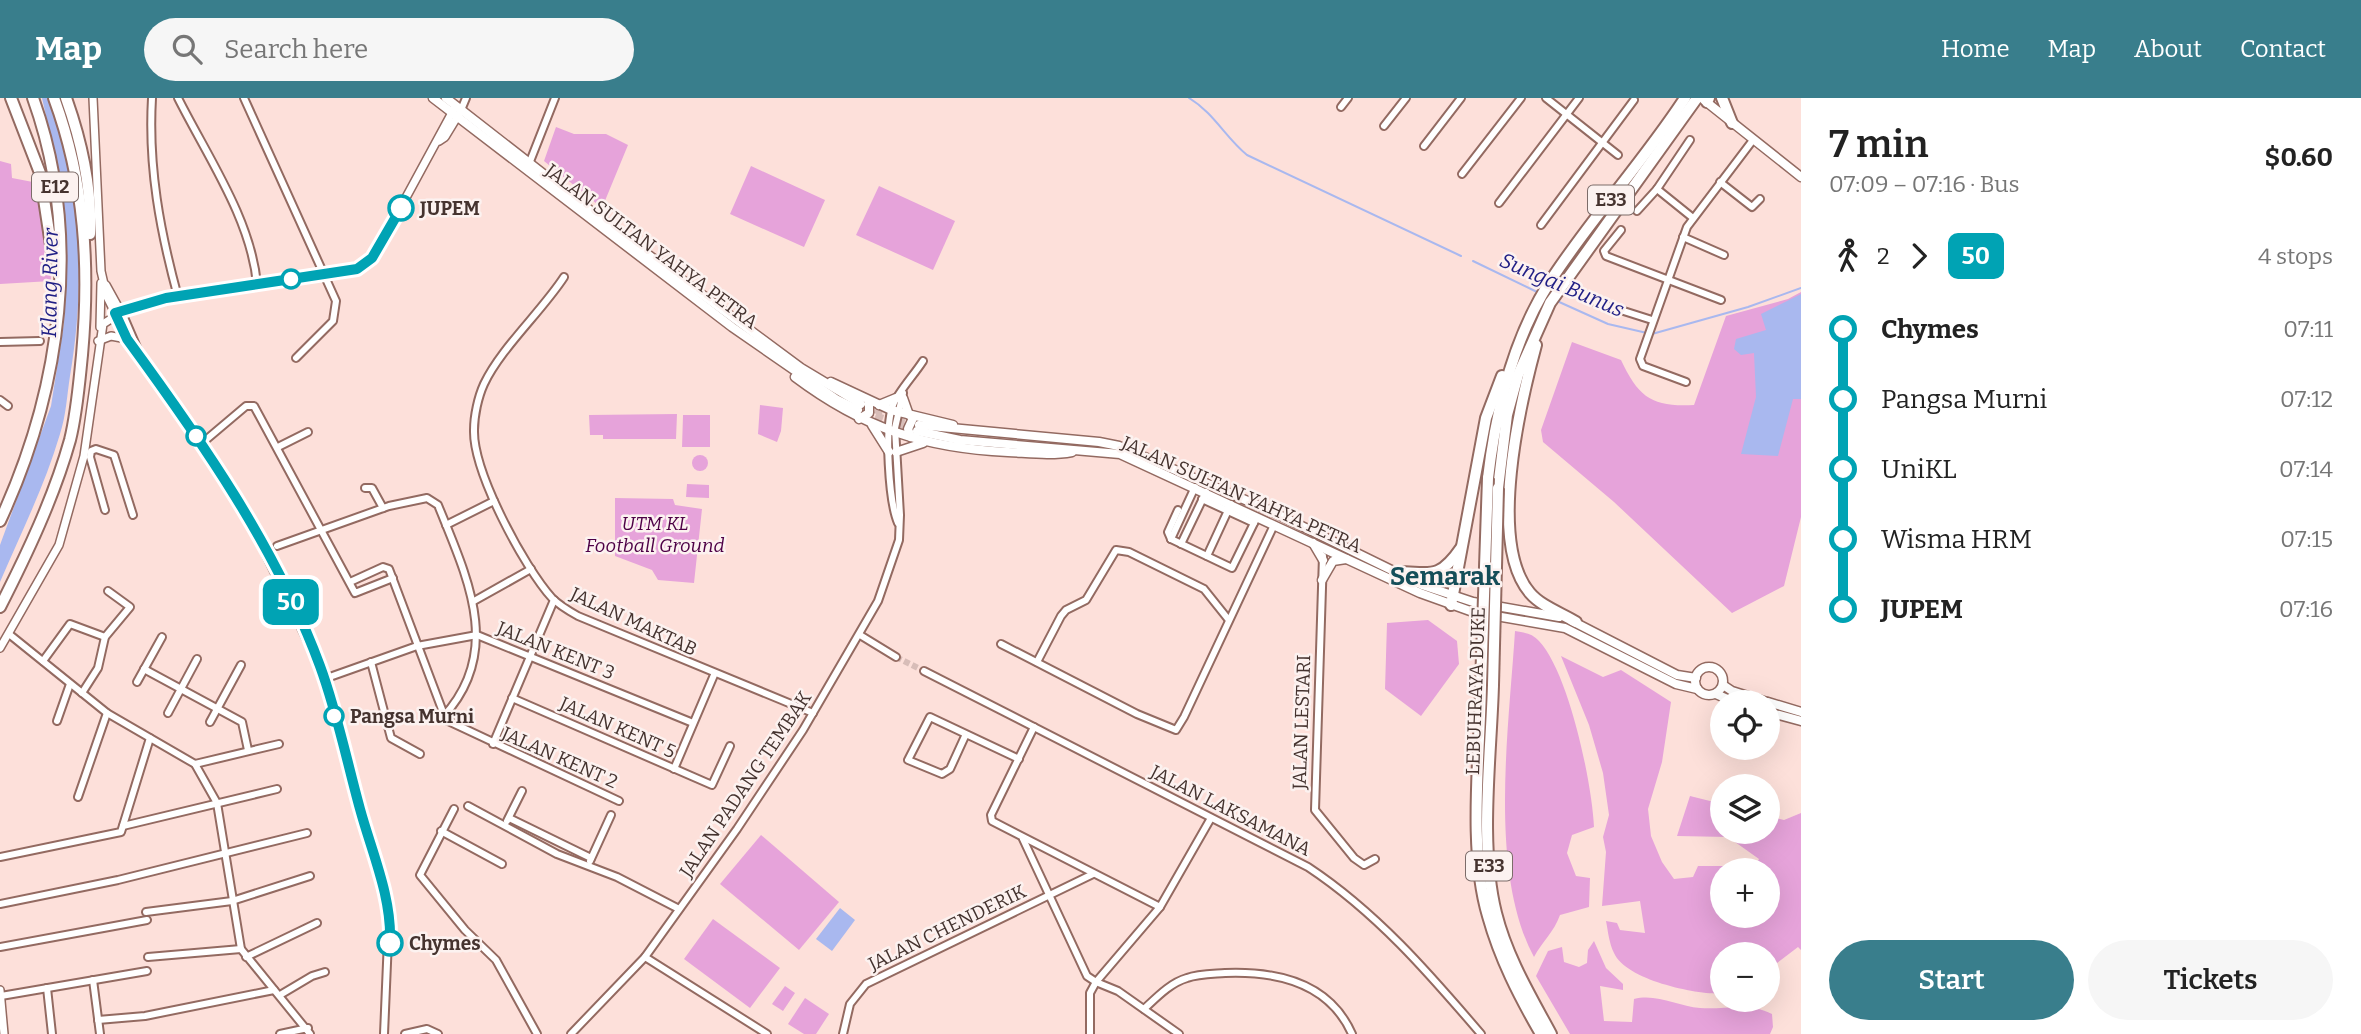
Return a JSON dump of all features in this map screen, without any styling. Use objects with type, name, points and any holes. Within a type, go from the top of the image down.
[{"type":"highway","points":[[11,98],[40,173],[59,278]]},
{"type":"highway","name":"E12","points":[[0,521],[47,391],[53,363],[59,278],[58,200],[45,136],[33,98]]},
{"type":"highway","name":"E12","points":[[0,607],[39,524],[71,436],[79,386],[87,265],[78,186],[54,98]]},
{"type":"highway","points":[[66,98],[76,127],[90,195],[87,265]]},
{"type":"highway","name":"LEBUHRAYA DUKE","points":[[1674,124],[1685,98]]},
{"type":"highway","points":[[1722,98],[1732,123]]},
{"type":"highway","name":"LEBUHRAYA DUKE","points":[[1551,1034],[1516,969],[1496,914],[1488,850],[1488,478],[1498,412],[1524,331],[1556,282],[1674,124],[1704,99]]},
{"type":"highway","name":"LEBUHRAYA DUKE","points":[[1541,1034],[1507,975],[1487,915],[1478,852],[1498,488],[1507,415],[1518,374],[1543,318],[1545,301]]},
{"type":"highway","points":[[1543,318],[1528,373],[1512,459],[1511,536],[1518,566],[1531,594],[1576,622]]},
{"type":"highway","points":[[1452,601],[1486,418],[1509,356],[1524,331]]},
{"type":"highway","points":[[1394,572],[1421,575],[1437,572],[1450,562],[1465,540]]},
{"type":"main road","name":"JALAN SULTAN YAHYA PETRA","points":[[433,98],[457,109],[601,224]]},
{"type":"main road","name":"JALAN SULTAN YAHYA PETRA","points":[[446,98],[601,224],[759,342],[836,399],[862,408]]},
{"type":"main road","points":[[1704,99],[1801,177]]},
{"type":"main road","points":[[759,342],[777,346],[833,383],[862,408],[892,452],[926,443],[969,450],[1046,454],[1080,450]]},
{"type":"main road","points":[[862,408],[879,405],[901,396],[911,416],[908,429],[916,431],[926,443]]},
{"type":"main road","points":[[879,405],[945,425],[1060,435],[1069,439]]},
{"type":"main road","points":[[872,425],[892,432],[916,431]]},
{"type":"main road","name":"JALAN SULTAN YAHYA PETRA","points":[[916,431],[1069,439],[1098,442],[1133,451],[1303,526],[1452,601],[1539,612],[1576,622],[1677,675],[1696,678],[1703,668],[1714,667],[1723,676],[1723,685],[1730,690]]},
{"type":"main road","name":"JALAN SULTAN YAHYA PETRA","points":[[916,431],[960,440],[1120,454],[1195,487],[1204,496],[1255,520],[1273,524],[1349,559],[1452,601],[1565,628],[1676,684],[1710,696]]},
{"type":"main road","points":[[1303,526],[1323,547],[1337,542]]},
{"type":"main road","points":[[1313,543],[1323,560]]},
{"type":"main road","points":[[1322,580],[1333,561],[1349,559]]},
{"type":"main road","points":[[1696,678],[1697,689]]},
{"type":"main road","points":[[1719,690],[1723,685]]},
{"type":"main road","name":"JALAN SULTAN YAHYA PETRA","points":[[1780,706],[1801,712]]},
{"type":"main road","points":[[1780,715],[1801,721]]},
{"type":"street","points":[[0,648],[56,554],[86,439],[98,341],[101,271],[93,98]]},
{"type":"street","points":[[152,98],[150,132],[159,226],[174,298]]},
{"type":"street","points":[[178,98],[239,220],[255,265],[257,284]]},
{"type":"street","points":[[244,98],[334,291],[336,313],[296,358]]},
{"type":"street","points":[[98,341],[103,324],[119,314],[174,298],[357,269],[372,258],[439,141],[440,133],[466,98]]},
{"type":"street","points":[[529,164],[555,98]]},
{"type":"street","points":[[1341,107],[1348,98]]},
{"type":"street","points":[[1384,126],[1406,98]]},
{"type":"street","points":[[1424,146],[1461,98]]},
{"type":"street","points":[[1462,174],[1521,98]]},
{"type":"street","points":[[1546,98],[1618,155]]},
{"type":"street","points":[[1499,204],[1579,98]]},
{"type":"street","points":[[1541,225],[1634,100]]},
{"type":"street","points":[[1637,211],[1657,188],[1690,140]]},
{"type":"street","points":[[1686,382],[1643,366],[1640,359],[1683,237],[1693,218],[1753,141]]},
{"type":"street","points":[[1720,182],[1752,207],[1760,199]]},
{"type":"street","points":[[1657,188],[1693,218]]},
{"type":"street","points":[[1621,230],[1604,254],[1721,300]]},
{"type":"street","points":[[1683,237],[1724,255]]},
{"type":"street","points":[[101,271],[107,298],[119,314],[142,359]]},
{"type":"street","name":"JALAN MAKTAB","points":[[564,277],[492,371],[481,394],[474,438],[494,501],[531,569],[554,600],[595,624],[714,675],[813,713]]},
{"type":"street","points":[[1589,300],[1631,316],[1652,320]]},
{"type":"street","points":[[119,314],[127,339],[240,501],[300,620],[324,679],[377,864],[389,916],[384,1034]]},
{"type":"street","points":[[98,341],[111,336],[127,339]]},
{"type":"street","points":[[0,342],[40,341]]},
{"type":"street","name":"JALAN PADANG TEMBAK","points":[[571,1034],[645,957],[764,790],[860,635],[889,572],[899,540],[892,452],[894,411],[923,361]]},
{"type":"street","points":[[0,400],[8,407]]},
{"type":"street","points":[[201,444],[250,405],[257,408],[357,594],[393,578]]},
{"type":"street","points":[[278,447],[308,432]]},
{"type":"street","points":[[86,439],[105,510]]},
{"type":"street","points":[[91,452],[102,449],[114,455],[133,515]]},
{"type":"street","points":[[1171,539],[1195,487]]},
{"type":"street","points":[[365,488],[372,488],[383,508]]},
{"type":"street","points":[[1181,544],[1204,496]]},
{"type":"street","points":[[277,546],[383,508],[427,498],[438,505],[474,601],[477,635],[477,649],[461,697],[443,718],[389,569],[383,566],[350,582]]},
{"type":"street","points":[[446,525],[494,501]]},
{"type":"street","points":[[1207,556],[1230,508]]},
{"type":"street","points":[[1178,510],[1168,532],[1171,539],[1232,568],[1255,520]]},
{"type":"street","points":[[1001,644],[1137,714],[1176,730],[1273,524]]},
{"type":"street","name":"JALAN LESTARI","points":[[1323,547],[1315,810],[1354,858],[1364,865],[1375,859]]},
{"type":"street","points":[[1037,662],[1061,617],[1066,610],[1086,600],[1116,550],[1129,552],[1205,589],[1228,619]]},
{"type":"street","points":[[474,601],[531,569]]},
{"type":"street","points":[[82,693],[98,668],[105,637],[131,607],[108,592]]},
{"type":"street","points":[[494,744],[554,600]]},
{"type":"street","points":[[43,662],[70,624],[105,637]]},
{"type":"street","points":[[9,634],[107,713],[195,764],[217,803],[241,949],[309,1031]]},
{"type":"street","name":"JALAN KENT 3","points":[[324,679],[417,646],[477,635],[693,723]]},
{"type":"street","points":[[860,635],[896,657]]},
{"type":"street","points":[[137,682],[162,637]]},
{"type":"street","points":[[168,713],[197,659]]},
{"type":"street","points":[[371,662],[391,738],[420,754]]},
{"type":"street","points":[[210,722],[241,665]]},
{"type":"street","points":[[144,668],[243,722],[248,750]]},
{"type":"street","name":"JALAN LAKSAMANA","points":[[924,671],[1308,867],[1348,893],[1427,971],[1481,1034]]},
{"type":"street","points":[[674,769],[714,675]]},
{"type":"street","points":[[57,721],[71,684]]},
{"type":"street","name":"JALAN KENT 5","points":[[512,698],[712,785],[730,746]]},
{"type":"street","points":[[78,797],[107,713]]},
{"type":"street","points":[[966,734],[950,768],[943,774],[908,760],[930,717],[1019,759]]},
{"type":"street","name":"JALAN KENT 2","points":[[443,718],[620,801]]},
{"type":"street","points":[[1034,727],[991,815],[996,825],[1160,907]]},
{"type":"street","points":[[0,857],[118,834],[123,826],[150,738]]},
{"type":"street","points":[[195,764],[279,744]]},
{"type":"street","points":[[123,826],[277,789]]},
{"type":"street","points":[[505,826],[522,792]]},
{"type":"street","points":[[468,806],[557,854],[617,877],[679,909]]},
{"type":"street","points":[[454,809],[419,875],[465,930],[496,960],[537,1034]]},
{"type":"street","points":[[587,866],[611,816]]},
{"type":"street","points":[[509,818],[591,858]]},
{"type":"street","points":[[1090,1034],[1090,992],[1160,907],[1211,818]]},
{"type":"street","points":[[442,831],[502,864]]},
{"type":"street","points":[[0,904],[307,833]]},
{"type":"street","points":[[1023,838],[1087,976],[1118,991],[1179,1034]]},
{"type":"street","points":[[1033,860],[1035,851],[1044,849]]},
{"type":"street","name":"JALAN CHENDERIK","points":[[843,1034],[850,1004],[866,984],[1093,874]]},
{"type":"street","points":[[146,912],[232,901],[310,876]]},
{"type":"street","points":[[0,947],[147,920]]},
{"type":"street","points":[[246,957],[317,923]]},
{"type":"street","points":[[148,957],[241,949]]},
{"type":"street","points":[[645,957],[767,1034]]},
{"type":"street","points":[[4,1034],[0,992],[47,988],[147,971]]},
{"type":"street","points":[[99,1020],[145,1016],[277,992],[325,972]]},
{"type":"street","points":[[1143,1009],[1167,988],[1188,977],[1248,972],[1277,975],[1307,984],[1329,1003],[1352,1034]]},
{"type":"street","points":[[93,981],[100,1034]]},
{"type":"street","points":[[47,988],[52,1034]]},
{"type":"street","points":[[405,1034],[427,1029],[439,1034]]},
{"type":"street","points":[[280,1034],[309,1031]]},
{"type":"green space","points":[[556,127],[574,134],[606,134],[628,145],[602,208],[544,161]]},
{"type":"green space","points":[[0,161],[11,164],[12,178],[38,183],[49,242],[51,281],[0,284]]},
{"type":"green space","points":[[751,166],[825,200],[804,247],[730,214]]},
{"type":"green space","points":[[879,186],[955,221],[933,270],[856,235]]},
{"type":"green space","points":[[1801,292],[1801,517],[1784,586],[1732,613],[1614,502],[1543,442],[1541,430],[1572,342],[1621,360],[1634,383],[1648,398],[1667,404],[1694,405],[1726,316],[1788,299]]},
{"type":"green space","points":[[760,405],[783,408],[777,442],[758,434]]},
{"type":"green space","points":[[677,414],[676,439],[603,439],[603,435],[590,435],[589,415]]},
{"type":"green space","points":[[683,415],[710,415],[710,447],[682,447]]},
{"type":"green space","points":[[700,455],[706,457],[706,469],[700,471],[694,469],[692,463],[694,457]]},
{"type":"green space","points":[[687,484],[709,485],[709,498],[686,497]]},
{"type":"green space","name":"UTM KL Football Ground","points":[[615,498],[673,499],[675,505],[702,509],[694,583],[658,580],[652,570],[615,556]]},
{"type":"green space","points":[[1428,620],[1457,641],[1459,664],[1421,716],[1385,689],[1387,623]]},
{"type":"green space","points":[[1515,631],[1531,635],[1539,641],[1560,677],[1584,757],[1594,827],[1572,835],[1567,853],[1576,876],[1590,878],[1589,907],[1560,915],[1534,957],[1520,922],[1511,883],[1506,842],[1506,754]]},
{"type":"green space","points":[[1561,656],[1603,677],[1621,670],[1671,702],[1662,762],[1648,809],[1651,836],[1662,862],[1674,879],[1693,877],[1698,866],[1710,866],[1710,928],[1780,928],[1780,858],[1758,858],[1738,844],[1780,844],[1780,819],[1801,813],[1801,950],[1798,947],[1780,961],[1780,942],[1710,942],[1710,993],[1662,984],[1632,971],[1621,963],[1612,949],[1606,921],[1617,923],[1620,930],[1645,933],[1640,901],[1602,906],[1606,852],[1603,837],[1609,815],[1603,773],[1589,725]]},
{"type":"green space","points":[[1690,796],[1710,801],[1710,837],[1677,836]]},
{"type":"green space","points":[[761,835],[839,902],[799,950],[720,884]]},
{"type":"green space","points":[[713,919],[780,968],[750,1008],[684,959]]},
{"type":"green space","points":[[1594,941],[1606,968],[1623,984],[1623,990],[1600,986],[1604,1021],[1632,1022],[1634,999],[1651,998],[1692,1007],[1710,1008],[1710,1012],[1768,1012],[1772,1014],[1773,1027],[1770,1034],[1570,1034],[1536,976],[1548,951],[1562,947],[1564,962],[1579,967],[1587,963],[1588,950]]},
{"type":"green space","points":[[785,986],[795,993],[783,1011],[772,1004]]},
{"type":"green space","points":[[805,998],[829,1014],[816,1034],[804,1034],[788,1024]]},
{"type":"water","points":[[42,98],[50,98],[74,201],[79,271],[75,341],[60,434],[40,490],[0,582],[0,545],[51,406],[64,323],[67,253],[62,187]]},
{"type":"water","points":[[1801,294],[1801,399],[1793,399],[1778,456],[1741,454],[1756,397],[1754,353],[1741,355],[1734,349],[1736,339],[1766,330],[1761,314]]},
{"type":"water","points":[[840,908],[855,920],[832,951],[816,939]]},
{"type":"waterway","name":"Sungai Bunus","points":[[1189,98],[1206,111],[1247,155],[1461,256]]},
{"type":"waterway","name":"Sungai Bunus","points":[[1473,261],[1539,293]]},
{"type":"waterway","name":"Sungai Bunus","points":[[1652,334],[1748,307],[1801,288]]},
{"type":"waterway","name":"Sungai Bunus","points":[[1557,301],[1608,324],[1647,333]]},
{"type":"tunnel","points":[[864,405],[917,425]]},
{"type":"tunnel","points":[[864,412],[914,430]]},
{"type":"tunnel","points":[[896,657],[924,671]]},
{"type":"bus line","name":"50","points":[[390,943],[389,916],[377,864],[324,679],[300,620],[240,501],[127,339],[115,313],[131,306],[166,298],[357,269],[372,258],[401,208]]},
{"type":"place","name":"JUPEM","points":[[401,208]]},
{"type":"place","name":"Pangsa Murni","points":[[334,716]]},
{"type":"place","name":"Chymes","points":[[390,943]]},
{"type":"district","name":"Semarak","points":[[1445,576]]},
{"type":"water label","name":"Klang River","points":[[50,283]]}]
